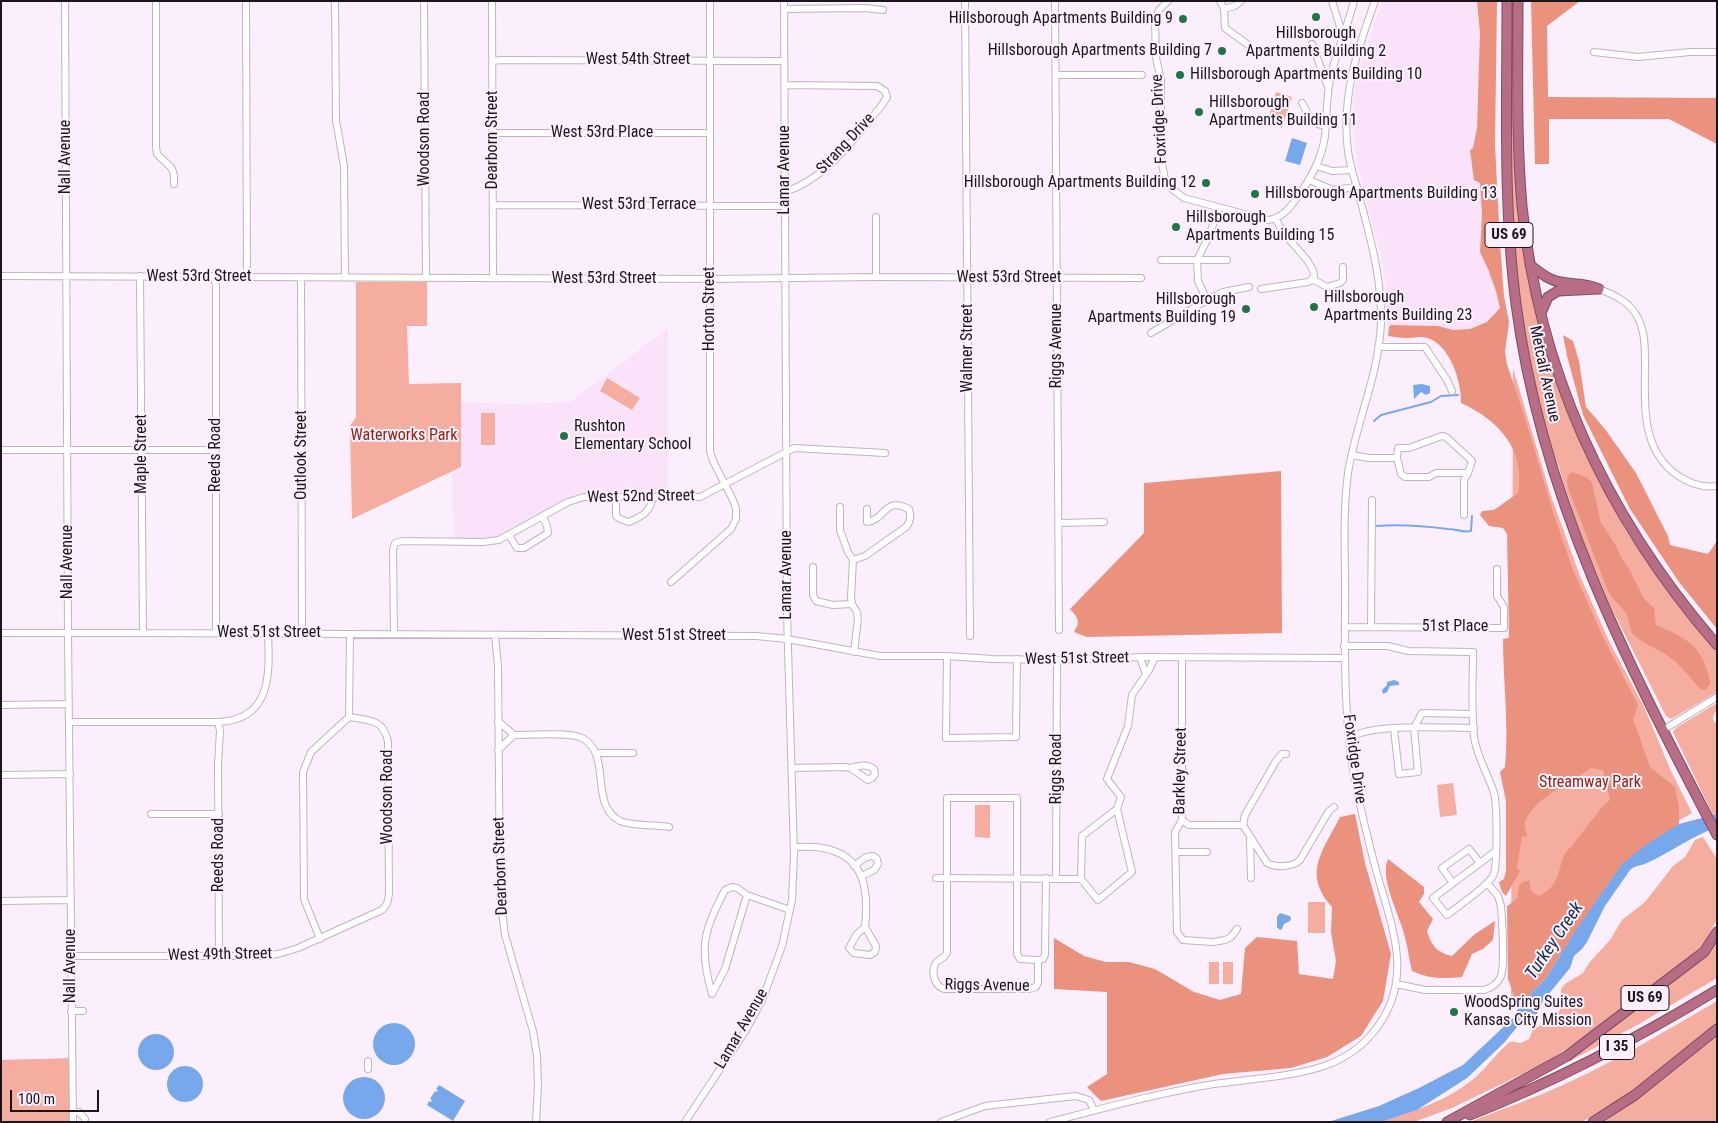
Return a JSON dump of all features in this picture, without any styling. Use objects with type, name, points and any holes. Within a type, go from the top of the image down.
[{"type":"highway","name":"Metcalf Avenue","points":[[1507,1],[1507,176],[1509,231],[1516,304],[1532,398],[1550,465],[1588,572],[1663,730]]},
{"type":"highway","name":"Metcalf Avenue","points":[[1518,1],[1520,176],[1530,265],[1554,359],[1583,438],[1616,504],[1666,584],[1717,645]]},
{"type":"highway","points":[[1530,265],[1555,281],[1589,284],[1599,289]]},
{"type":"highway","points":[[1541,313],[1548,297],[1558,291],[1599,289]]},
{"type":"highway","name":"US 69","points":[[1663,730],[1717,835]]},
{"type":"highway","name":"US 69","points":[[1447,1122],[1567,1056],[1704,952],[1717,932]]},
{"type":"highway","name":"I 35","points":[[1453,1122],[1583,1065],[1717,991]]},
{"type":"highway","points":[[1593,1122],[1635,1095],[1717,1029]]},
{"type":"street","name":"Nall Avenue","points":[[65,1],[68,633],[73,1122]]},
{"type":"street","points":[[156,1],[156,147],[157,154],[172,166],[174,184]]},
{"type":"street","points":[[246,1],[247,277]]},
{"type":"street","points":[[335,1],[336,120],[344,166],[345,278]]},
{"type":"street","name":"Woodson Road","points":[[424,1],[426,278]]},
{"type":"street","name":"Dearborn Street","points":[[492,1],[494,278]]},
{"type":"street","name":"Horton Street","points":[[671,582],[734,525],[736,520],[736,508],[710,452],[710,1]]},
{"type":"street","name":"Walmer Street","points":[[965,1],[970,636]]},
{"type":"street","name":"Riggs Avenue","points":[[1056,1],[1059,630]]},
{"type":"street","name":"Foxridge Drive","points":[[1168,1],[1159,10],[1155,21],[1156,58],[1161,80],[1161,159],[1163,173],[1167,182],[1179,195],[1218,208],[1264,219],[1276,218]]},
{"type":"street","points":[[1220,1],[1224,9],[1226,28],[1247,44]]},
{"type":"street","points":[[1224,9],[1235,6],[1240,1]]},
{"type":"street","points":[[1332,1],[1342,34]]},
{"type":"street","points":[[1261,289],[1308,282],[1314,274],[1281,230],[1276,218],[1288,210],[1309,180],[1316,166],[1323,143],[1328,87],[1342,34],[1354,1]]},
{"type":"street","name":"Foxridge Drive","points":[[1050,1122],[1166,1093],[1305,1071],[1332,1063],[1352,1051],[1370,1036],[1387,1010],[1396,984],[1398,969],[1397,947],[1362,816],[1354,771],[1344,646],[1345,512],[1348,480],[1352,455],[1373,376],[1381,319],[1378,275],[1347,143],[1349,87],[1356,53],[1375,1]]},
{"type":"street","points":[[784,5],[883,10]]},
{"type":"street","name":"Lamar Avenue","points":[[685,1122],[757,1009],[779,956],[790,910],[794,847],[787,639],[784,5]]},
{"type":"street","points":[[1312,44],[1328,87]]},
{"type":"street","points":[[1594,52],[1638,57],[1690,52],[1717,52]]},
{"type":"street","name":"West 54th Street","points":[[493,61],[784,61]]},
{"type":"street","points":[[1056,74],[1142,75]]},
{"type":"street","name":"Strang Drive","points":[[785,85],[877,86],[886,92],[886,99],[828,167],[811,180],[785,192]]},
{"type":"street","points":[[1302,102],[1314,123],[1320,126],[1325,125]]},
{"type":"street","name":"West 53rd Place","points":[[493,133],[710,133]]},
{"type":"street","points":[[1316,166],[1332,172],[1352,170]]},
{"type":"street","points":[[1309,180],[1333,190],[1357,187]]},
{"type":"street","name":"West 53rd Terrace","points":[[493,205],[785,206]]},
{"type":"street","points":[[1207,300],[1198,281],[1197,260],[1210,234],[1218,208]]},
{"type":"street","points":[[876,217],[876,278]]},
{"type":"street","points":[[1162,260],[1227,260]]},
{"type":"street","points":[[1312,279],[1327,287],[1340,283],[1343,280],[1343,267]]},
{"type":"street","name":"West 53rd Street","points":[[1,276],[710,279],[1141,278]]},
{"type":"street","name":"Maple Street","points":[[140,276],[143,633]]},
{"type":"street","name":"Reeds Road","points":[[214,276],[216,285],[216,633]]},
{"type":"street","name":"Outlook Street","points":[[301,277],[302,634]]},
{"type":"street","points":[[1151,333],[1223,292],[1249,286]]},
{"type":"street","points":[[1599,289],[1612,294],[1630,305],[1642,328],[1645,349],[1646,422],[1647,430],[1657,452],[1667,466],[1684,480],[1703,487],[1717,486]]},
{"type":"street","points":[[1378,346],[1425,347],[1452,391]]},
{"type":"street","points":[[1464,515],[1464,480],[1468,473],[1472,460],[1446,437],[1442,436],[1409,448],[1398,448],[1397,458],[1401,474],[1404,477],[1430,477],[1435,473],[1468,473]]},
{"type":"street","name":"West 52nd Street","points":[[394,634],[393,550],[395,543],[402,541],[491,542],[509,535],[573,500],[584,497],[700,497],[725,486],[796,448],[885,453]]},
{"type":"street","points":[[1,450],[216,450]]},
{"type":"street","points":[[1352,455],[1369,458],[1397,458]]},
{"type":"street","points":[[616,497],[616,516],[629,522],[651,507],[653,497]]},
{"type":"street","points":[[1370,627],[1372,500]]},
{"type":"street","points":[[854,560],[865,556],[906,527],[910,522],[909,509],[904,506],[889,506],[885,508],[878,518],[867,522],[868,509]]},
{"type":"street","points":[[840,507],[840,530],[848,552],[854,560],[852,604],[857,612],[858,619],[854,652]]},
{"type":"street","points":[[509,535],[517,548],[524,548],[548,533],[547,526],[542,517]]},
{"type":"street","points":[[1058,523],[1104,522]]},
{"type":"street","points":[[813,567],[813,595],[816,601],[833,605],[852,604]]},
{"type":"street","name":"51st Place","points":[[1345,627],[1504,628],[1504,607],[1497,596],[1497,569]]},
{"type":"street","name":"West 51st Street","points":[[1,634],[216,633],[756,636],[787,639],[880,656],[947,656],[1057,660],[1182,657],[1345,658]]},
{"type":"street","points":[[70,722],[229,722],[241,718],[252,711],[261,700],[268,681],[268,634]]},
{"type":"street","points":[[320,939],[304,899],[302,772],[311,752],[349,717],[350,634]]},
{"type":"street","name":"Dearborn Street","points":[[495,635],[498,666],[500,895],[502,918],[533,1031],[538,1086],[536,1122]]},
{"type":"street","points":[[1344,646],[1388,646],[1408,651],[1473,652],[1474,728],[1476,743],[1495,795],[1496,851],[1496,871],[1487,883],[1447,915],[1433,898],[1496,851]]},
{"type":"street","points":[[947,656],[946,738],[1016,737],[1017,659]]},
{"type":"street","name":"Barkley Street","points":[[1182,657],[1182,820],[1175,832],[1176,931],[1179,937],[1186,941],[1220,941],[1230,938],[1237,929]]},
{"type":"street","points":[[1140,658],[1146,674]]},
{"type":"street","points":[[1117,808],[1132,872],[1098,900],[1081,878],[1082,836],[1117,808],[1121,797],[1107,780],[1128,726],[1132,696],[1155,658]]},
{"type":"street","name":"Riggs Road","points":[[1056,878],[1057,660]]},
{"type":"street","points":[[1663,730],[1717,697]]},
{"type":"street","points":[[1,705],[69,704]]},
{"type":"street","points":[[1394,729],[1399,774],[1418,772],[1414,728],[1422,713],[1473,714]]},
{"type":"street","name":"Woodson Road","points":[[349,717],[375,722],[381,725],[386,732],[388,742],[389,884],[387,904]]},
{"type":"street","points":[[498,721],[514,735],[581,737],[597,753],[607,809],[624,822],[669,827]]},
{"type":"street","name":"Reeds Road","points":[[218,722],[220,738],[219,956]]},
{"type":"street","points":[[1350,737],[1362,732],[1394,729],[1474,728]]},
{"type":"street","points":[[498,750],[514,735]]},
{"type":"street","points":[[597,753],[634,753]]},
{"type":"street","points":[[1286,754],[1280,755],[1245,815],[1243,825],[1263,859],[1270,865],[1294,864],[1300,860],[1329,811],[1334,807]]},
{"type":"street","points":[[791,768],[850,768]]},
{"type":"street","points":[[1,775],[70,774]]},
{"type":"street","points":[[947,878],[947,798],[1017,798],[1017,954],[1022,960],[1038,960]]},
{"type":"street","points":[[151,814],[219,814]]},
{"type":"street","points":[[1182,820],[1190,825],[1243,825]]},
{"type":"street","points":[[1250,837],[1251,878]]},
{"type":"street","points":[[794,847],[817,847],[830,850],[843,856],[854,866],[862,876],[867,894],[864,927],[850,944],[850,949],[856,954],[871,955],[876,947],[864,927]]},
{"type":"street","points":[[1453,883],[1442,868],[1462,853],[1469,848],[1480,863]]},
{"type":"street","points":[[1175,852],[1206,852]]},
{"type":"street","points":[[854,866],[870,856],[877,859],[876,869],[862,876]]},
{"type":"street","points":[[936,878],[1081,878]]},
{"type":"street","name":"Riggs Avenue","points":[[947,878],[947,953],[937,962],[934,968],[934,979],[939,987],[945,989],[1033,988],[1038,984],[1038,960],[1043,959],[1046,955],[1046,878]]},
{"type":"street","points":[[1396,984],[1425,990],[1484,990],[1497,983],[1502,972],[1501,906],[1498,896],[1487,883]]},
{"type":"street","points":[[747,895],[725,969],[712,994],[705,972],[705,939],[712,914],[728,888],[736,888],[747,895],[790,910]]},
{"type":"street","points":[[1,901],[71,900]]},
{"type":"street","name":"West 49th Street","points":[[71,956],[278,954],[298,948],[377,914],[387,904]]},
{"type":"street","points":[[71,1011],[83,1011]]},
{"type":"street","points":[[368,1061],[368,1069]]},
{"type":"street","points":[[941,1122],[986,1106],[1076,1096],[1090,1100],[1094,1110]]},
{"type":"street","points":[[73,1112],[79,1112],[86,1119]]},
{"type":"shaded area","points":[[1382,1],[1477,1],[1480,32],[1477,128],[1473,148],[1474,180],[1480,183],[1482,214],[1480,252],[1496,291],[1500,308],[1487,322],[1470,329],[1453,330],[1438,326],[1419,325],[1391,325],[1387,327],[1386,289],[1381,256],[1358,168],[1352,123],[1357,76]]},
{"type":"shaded area","name":"Streamway Park","points":[[1477,1],[1497,1],[1495,145],[1504,296],[1509,322],[1505,352],[1507,364],[1573,570],[1603,637],[1638,705],[1633,719],[1650,767],[1675,787],[1679,807],[1679,824],[1622,864],[1576,930],[1546,978],[1520,1005],[1508,979],[1507,906],[1517,899],[1519,886],[1524,881],[1530,881],[1534,894],[1539,896],[1553,885],[1566,853],[1603,806],[1610,800],[1603,770],[1591,768],[1544,798],[1529,814],[1525,822],[1527,837],[1522,836],[1517,868],[1520,871],[1506,896],[1502,892],[1499,882],[1504,879],[1506,871],[1506,801],[1500,772],[1505,767],[1506,751],[1503,639],[1509,638],[1507,534],[1503,528],[1489,526],[1480,515],[1482,511],[1494,510],[1518,493],[1518,463],[1506,438],[1497,427],[1487,418],[1461,403],[1457,375],[1442,348],[1425,337],[1405,338],[1388,336],[1391,325],[1438,326],[1453,330],[1470,329],[1487,322],[1500,308],[1496,291],[1480,252],[1482,214],[1480,183],[1474,180],[1470,150],[1473,148],[1477,128],[1480,33]]},
{"type":"shaded area","points":[[1531,1],[1580,1],[1547,26],[1548,97],[1717,98],[1717,144],[1669,119],[1549,119],[1549,164],[1535,164]]},
{"type":"shaded area","name":"Rushton Elementary School","points":[[668,328],[668,496],[583,496],[498,538],[489,540],[453,540],[452,471],[461,467],[461,402],[514,404],[570,402]]},
{"type":"shaded area","points":[[1563,335],[1573,341],[1579,361],[1586,407],[1605,429],[1636,473],[1668,536],[1670,545],[1708,554],[1717,541],[1717,629],[1679,582],[1630,509],[1583,415]]},
{"type":"shaded area","points":[[1281,471],[1282,633],[1087,637],[1074,632],[1078,620],[1070,609],[1144,533],[1144,483]]},
{"type":"shaded area","points":[[1572,472],[1588,478],[1592,483],[1601,523],[1615,544],[1644,599],[1654,608],[1656,625],[1689,642],[1705,663],[1710,682],[1705,690],[1700,689],[1673,660],[1639,639],[1632,632],[1626,614],[1608,591],[1568,488],[1568,475]]},
{"type":"shaded area","points":[[1355,814],[1365,863],[1391,954],[1383,1001],[1361,1036],[1327,1057],[1291,1068],[1223,1074],[1101,1101],[1087,1087],[1107,1074],[1107,992],[1054,989],[1054,938],[1084,956],[1106,962],[1129,962],[1155,969],[1194,992],[1220,1000],[1241,994],[1245,948],[1257,937],[1297,941],[1299,974],[1333,979],[1336,961],[1331,932],[1332,907],[1323,895],[1318,883],[1318,862],[1340,817]]},
{"type":"shaded area","points":[[1388,859],[1424,887],[1424,894],[1419,902],[1433,919],[1427,931],[1430,940],[1442,953],[1452,956],[1475,934],[1495,921],[1493,940],[1483,949],[1472,954],[1462,977],[1436,978],[1412,971],[1405,937],[1388,886],[1386,867]]},
{"type":"green space","points":[[1511,1],[1515,1],[1517,187],[1554,372],[1580,441],[1595,474],[1626,531],[1665,588],[1717,652],[1717,692],[1671,719],[1666,716],[1611,607],[1588,553],[1558,464],[1545,433],[1525,339],[1515,257],[1511,178]]},
{"type":"green space","points":[[1276,92],[1292,97],[1282,128],[1267,123]]},
{"type":"green space","name":"Waterworks Park","points":[[356,282],[427,282],[427,326],[407,326],[409,384],[461,383],[461,467],[352,519],[350,426],[356,417]]},
{"type":"green space","name":"Streamway Park","points":[[1513,368],[1550,493],[1580,576],[1609,641],[1645,709],[1671,771],[1692,813],[1643,841],[1547,973],[1511,1005]]},
{"type":"green space","points":[[607,378],[640,398],[632,410],[600,391]]},
{"type":"green space","points":[[481,413],[495,413],[495,445],[481,445]]},
{"type":"green space","points":[[1717,703],[1717,710],[1713,719],[1717,726],[1717,814],[1713,815],[1673,732],[1676,728]]},
{"type":"green space","points":[[1453,783],[1457,815],[1440,817],[1437,785]]},
{"type":"green space","points":[[975,805],[990,805],[990,838],[975,837]]},
{"type":"green space","points":[[1703,837],[1717,859],[1717,919],[1700,948],[1587,1035],[1547,1062],[1452,1108],[1414,1122],[1381,1122],[1432,1104],[1456,1092],[1478,1075],[1510,1042],[1521,1043],[1529,1039],[1533,1030],[1557,1015],[1560,1010],[1561,989],[1565,984],[1583,973],[1589,963],[1610,940],[1622,920],[1645,902],[1673,866],[1685,857],[1695,840]]},
{"type":"green space","points":[[1308,902],[1325,902],[1325,933],[1308,933]]},
{"type":"green space","points":[[1717,939],[1717,978],[1639,1024],[1570,1061],[1569,1058]]},
{"type":"green space","points":[[1209,962],[1219,962],[1219,984],[1209,984]]},
{"type":"green space","points":[[1223,962],[1233,962],[1233,984],[1223,984]]},
{"type":"green space","points":[[1717,1001],[1717,1023],[1628,1094],[1582,1122],[1470,1122],[1577,1079]]},
{"type":"green space","points":[[1717,1034],[1717,1122],[1604,1122],[1636,1099]]},
{"type":"green space","points":[[72,1058],[73,1122],[1,1122],[1,1060]]},
{"type":"water","points":[[1292,138],[1307,143],[1300,165],[1285,161]]},
{"type":"water","points":[[1422,384],[1430,386],[1430,393],[1426,395],[1421,392],[1414,399],[1413,385]]},
{"type":"water","points":[[1394,680],[1399,682],[1399,685],[1390,686],[1387,692],[1383,694],[1382,690],[1387,685],[1387,682]]},
{"type":"water","points":[[1717,814],[1717,827],[1656,859],[1630,870],[1605,906],[1587,942],[1574,956],[1570,968],[1543,1001],[1535,1018],[1529,1023],[1517,1027],[1504,1043],[1467,1078],[1417,1110],[1381,1122],[1328,1122],[1379,1106],[1463,1065],[1513,1018],[1520,1005],[1546,978],[1576,930],[1622,864],[1647,844],[1679,824]]},
{"type":"water","points":[[1280,913],[1290,916],[1291,919],[1280,930],[1277,927],[1277,917]]},
{"type":"water","points":[[398,1023],[406,1026],[412,1032],[415,1044],[412,1056],[406,1062],[390,1065],[382,1062],[376,1056],[373,1040],[376,1032],[382,1026]]},
{"type":"water","points":[[156,1034],[163,1035],[169,1039],[173,1045],[173,1059],[169,1065],[163,1069],[156,1070],[149,1069],[143,1065],[139,1059],[138,1052],[139,1045],[143,1039],[149,1035]]},
{"type":"water","points":[[185,1066],[192,1067],[198,1071],[202,1077],[202,1091],[198,1097],[192,1101],[185,1102],[178,1101],[172,1097],[168,1091],[167,1084],[168,1077],[172,1071],[178,1067]]},
{"type":"water","points":[[368,1077],[376,1080],[382,1086],[385,1098],[382,1110],[376,1116],[360,1119],[352,1116],[346,1110],[343,1094],[346,1086],[352,1080]]},
{"type":"water","points":[[439,1085],[465,1101],[453,1121],[427,1105],[429,1101],[431,1102],[432,1100],[430,1099],[435,1091],[437,1092],[438,1090],[436,1089]]},
{"type":"waterway","points":[[1374,421],[1381,415],[1431,402],[1441,396],[1458,395]]},
{"type":"waterway","points":[[1377,526],[1395,525],[1471,531],[1472,516]]},
{"type":"place","name":"Hillsborough Apartments Building 2","points":[[1316,17]]},
{"type":"place","name":"Hillsborough Apartments Building 9","points":[[1183,19]]},
{"type":"place","name":"Hillsborough Apartments Building 7","points":[[1222,51]]},
{"type":"place","name":"Hillsborough Apartments Building 10","points":[[1180,75]]},
{"type":"place","name":"Hillsborough Apartments Building 11","points":[[1199,112]]},
{"type":"place","name":"Hillsborough Apartments Building 12","points":[[1206,183]]},
{"type":"place","name":"Hillsborough Apartments Building 13","points":[[1255,194]]},
{"type":"place","name":"Hillsborough Apartments Building 15","points":[[1176,227]]},
{"type":"place","name":"Hillsborough Apartments Building 23","points":[[1314,307]]},
{"type":"place","name":"Hillsborough Apartments Building 19","points":[[1246,309]]},
{"type":"place","name":"Rushton Elementary School","points":[[564,436]]},
{"type":"place","name":"WoodSpring Suites Kansas City Mission","points":[[1454,1012]]},
{"type":"water label","name":"Turkey Creek","points":[[1555,941]]}]
